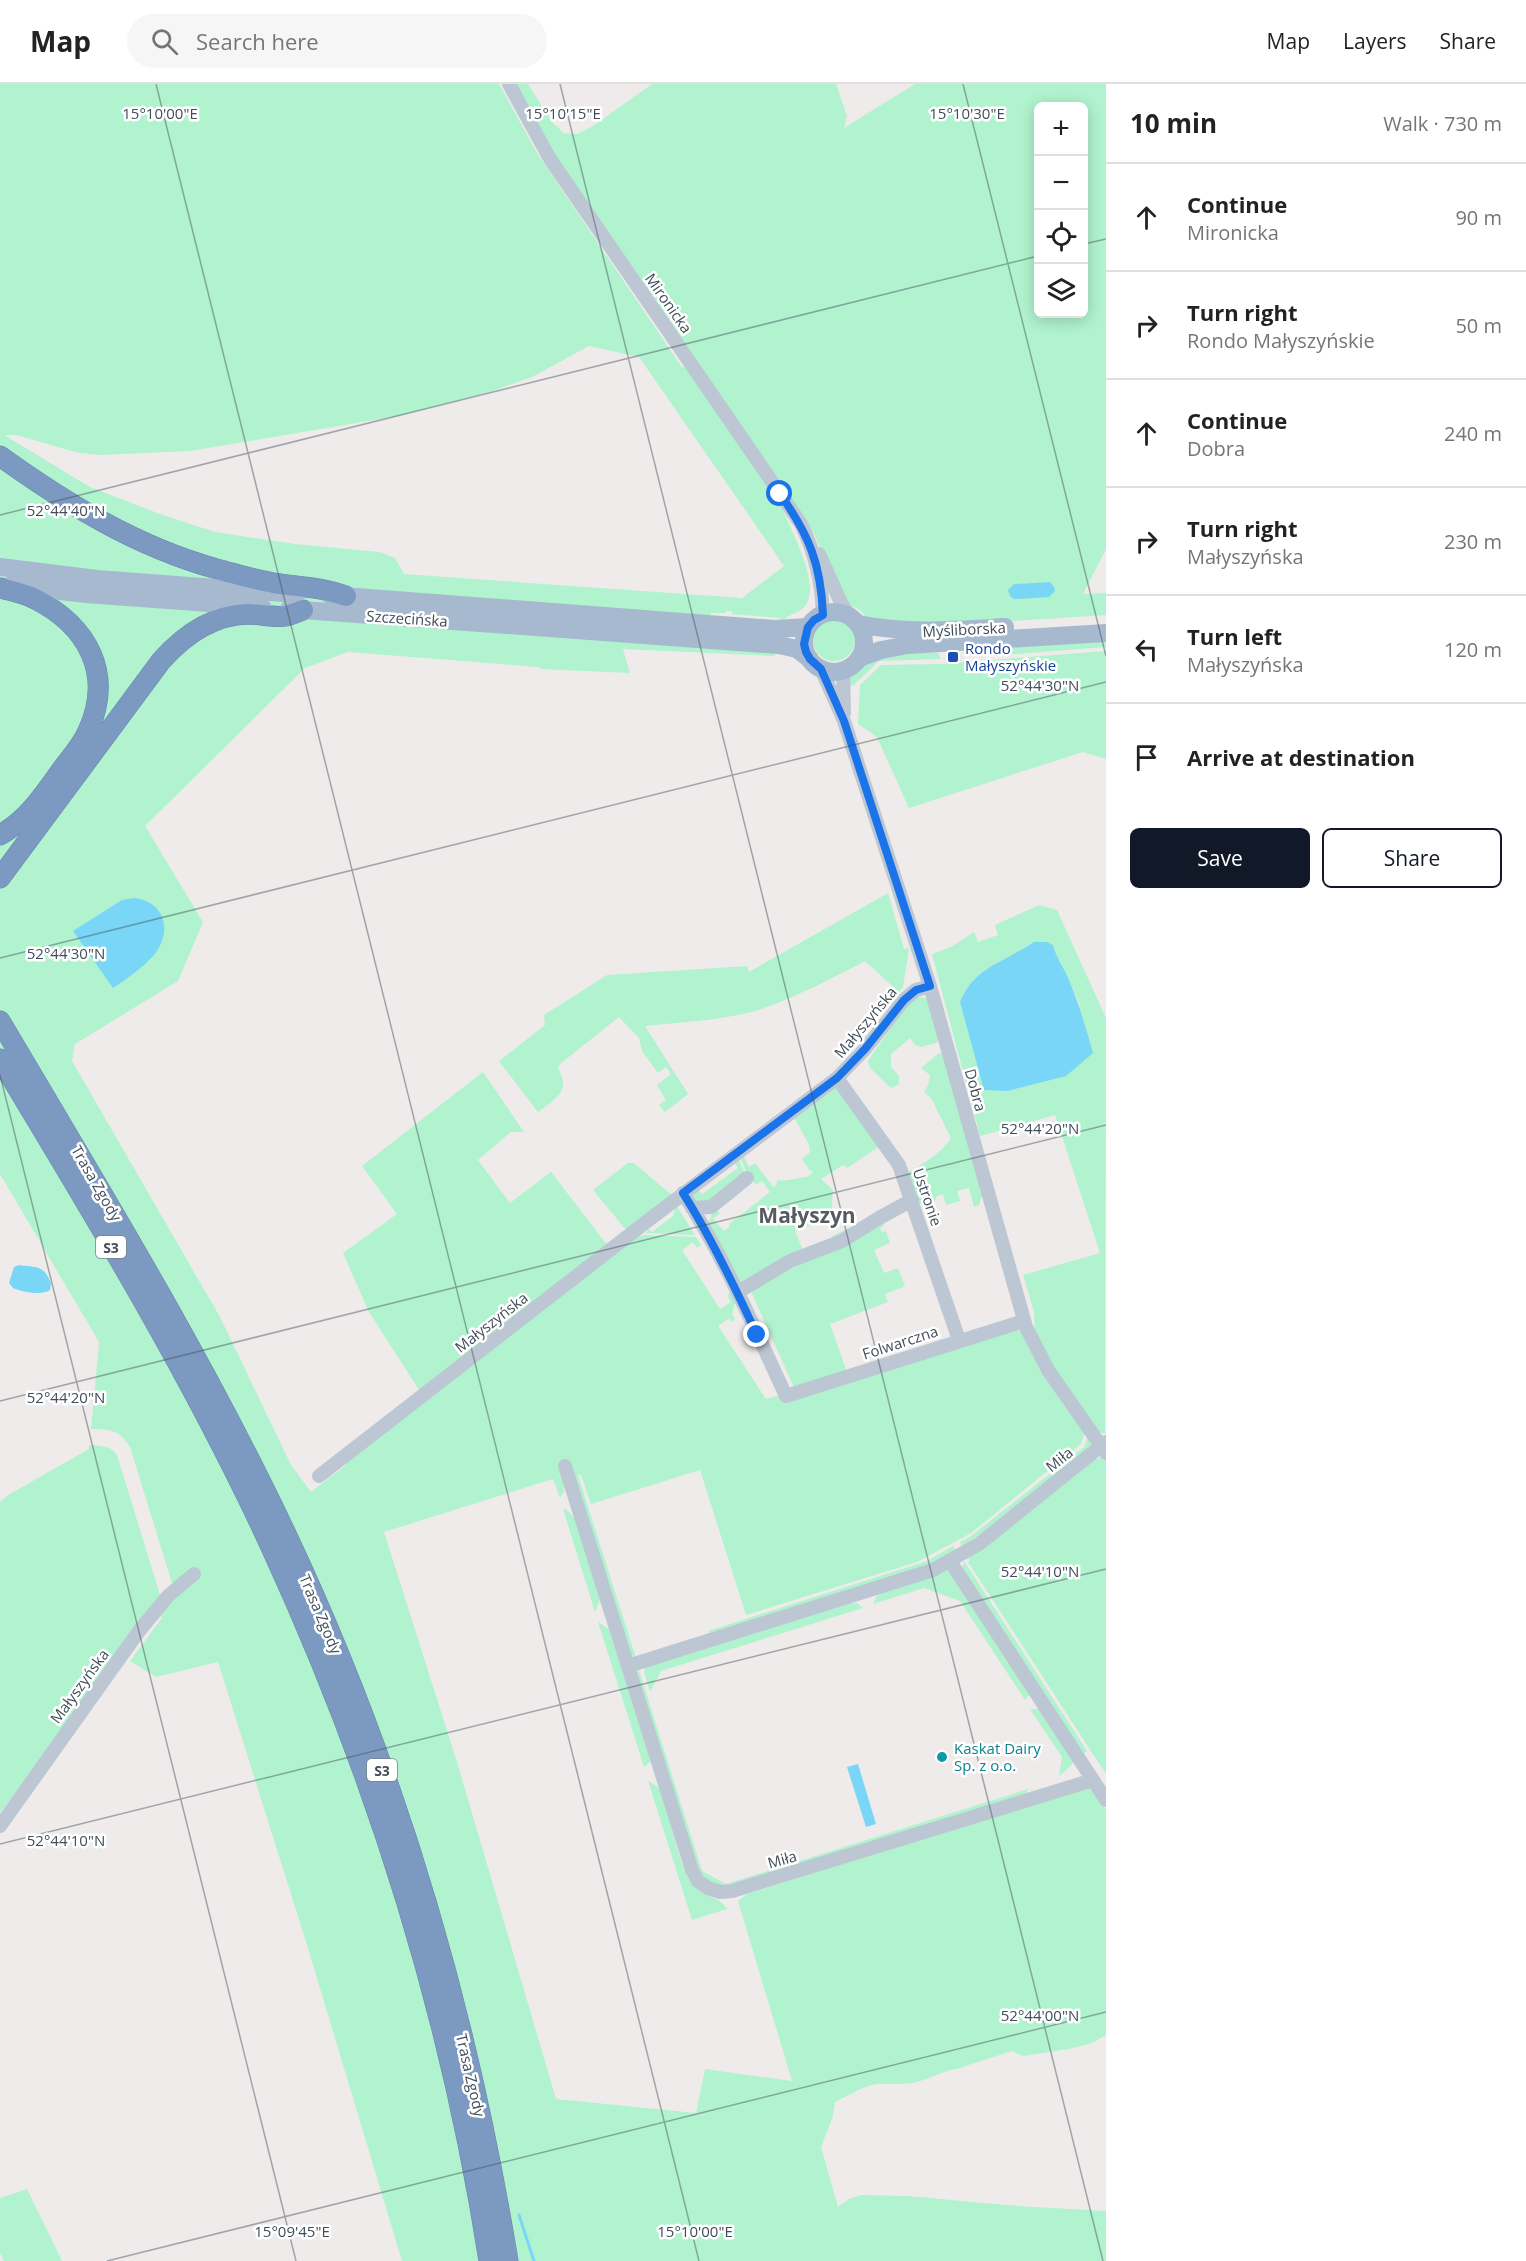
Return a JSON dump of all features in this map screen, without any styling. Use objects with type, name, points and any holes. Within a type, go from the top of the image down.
[{"type":"highway","points":[[0,456],[90,516],[130,537],[170,554],[257,579],[326,589],[346,596]]},
{"type":"highway","points":[[0,588],[34,598],[67,620],[81,634],[96,664],[99,694],[95,715],[87,734],[42,797],[23,819],[0,835]]},
{"type":"highway","points":[[0,878],[154,669],[180,641],[209,623],[228,617],[246,614],[286,616],[303,610]]},
{"type":"highway","points":[[0,1010],[21,1056]]},
{"type":"highway","name":"Trasa Zgody","points":[[0,1021],[114,1211],[197,1358],[287,1536],[336,1647],[393,1801],[420,1882],[448,1980],[479,2106],[508,2261]]},
{"type":"highway","name":"Trasa Zgody","points":[[0,1059],[179,1366],[265,1534],[343,1717],[375,1806],[430,1984],[471,2160],[489,2261]]},
{"type":"main road","name":"Szczecińska","points":[[0,567],[127,582],[780,629],[808,627]]},
{"type":"main road","name":"Szczecińska","points":[[0,583],[86,594],[779,645],[797,649],[815,664]]},
{"type":"main road","points":[[842,613],[854,621],[864,641],[859,658],[852,666],[832,672],[815,664],[804,644],[808,627],[814,620],[823,615],[842,613]]},
{"type":"main road","name":"Myśliborska","points":[[854,621],[885,630],[921,632],[1106,621]]},
{"type":"main road","name":"Myśliborska","points":[[859,658],[881,650],[908,645],[1106,633]]},
{"type":"street","name":"Mironicka","points":[[509,84],[550,159],[791,510],[820,556],[842,605],[854,621]]},
{"type":"street","name":"Mironicka","points":[[808,538],[821,588],[823,615]]},
{"type":"street","name":"Dobra","points":[[815,664],[844,721],[930,986],[1024,1321],[1047,1370],[1104,1447]]},
{"type":"street","name":"Dobra","points":[[843,670],[844,721]]},
{"type":"street","name":"Małyszyńska","points":[[319,1476],[683,1193],[837,1078],[865,1049],[904,1000],[916,990],[930,986]]},
{"type":"street","name":"Ustronie","points":[[837,1078],[899,1165],[959,1340]]},
{"type":"street","points":[[692,1208],[711,1207],[747,1178]]},
{"type":"street","points":[[683,1193],[738,1292],[790,1261],[842,1241],[912,1200]]},
{"type":"street","name":"Folwarczna","points":[[738,1292],[786,1396],[1024,1321]]},
{"type":"street","name":"Miła","points":[[628,1666],[908,1579],[951,1561],[979,1544],[1104,1447]]},
{"type":"street","name":"Miła","points":[[565,1466],[692,1870],[703,1885],[714,1891],[732,1891],[1093,1780]]},
{"type":"street","points":[[951,1561],[1106,1800]]},
{"type":"street","name":"Małyszyńska","points":[[0,1826],[139,1631],[168,1596],[194,1574]]},
{"type":"green space","points":[[0,84],[499,84],[537,153],[681,366],[690,370],[779,500],[807,569],[810,583],[805,606],[783,621],[780,618],[732,614],[732,611],[711,613],[711,615],[694,618],[775,649],[775,656],[623,649],[630,673],[540,669],[539,667],[348,652],[305,668],[145,826],[203,922],[178,981],[75,1044],[72,1061],[220,1317],[291,1465],[311,1492],[345,1466],[344,1462],[637,1234],[696,1237],[701,1245],[697,1248],[693,1242],[682,1250],[720,1309],[731,1302],[727,1295],[731,1292],[736,1300],[732,1314],[735,1319],[731,1322],[729,1318],[718,1326],[766,1399],[1015,1329],[1022,1332],[1050,1384],[1085,1432],[1081,1444],[971,1533],[917,1562],[746,1615],[700,1470],[591,1504],[581,1475],[578,1475],[636,1658],[632,1656],[564,1484],[564,1492],[560,1498],[553,1479],[384,1532],[457,1762],[556,2099],[696,2113],[705,2069],[792,2081],[738,1901],[747,1894],[1084,1788],[1094,1790],[1106,1810],[1106,2035],[1092,2043],[1069,2049],[1023,2056],[1012,2051],[916,2082],[878,2084],[862,2089],[835,2102],[833,2116],[821,2147],[838,2207],[849,2199],[861,2195],[907,2196],[1106,2211],[1106,2261],[402,2261],[307,1945],[218,1662],[156,1677],[130,1661],[162,1618],[159,1614],[174,1598],[172,1583],[130,1447],[122,1437],[114,1432],[91,1429],[99,1342],[0,1174]],"holes":[[[589,346],[639,357],[784,566],[742,598],[404,574],[395,558],[379,552],[295,544],[215,532],[160,514],[90,487],[4,435],[16,435],[79,453],[100,455],[190,451],[398,416],[490,392],[532,377]]]},
{"type":"green space","points":[[513,84],[528,84],[551,121],[564,133],[577,134],[593,126],[652,84],[836,84],[847,116],[844,128],[915,84],[1106,84],[1106,549],[1083,594],[1106,593],[1106,615],[921,627],[868,619],[860,610],[845,602],[813,532],[615,248],[545,139]]},
{"type":"green space","points":[[834,619],[842,620],[849,625],[854,632],[854,648],[849,655],[842,660],[834,661],[826,660],[819,655],[814,648],[813,640],[814,632],[819,625],[826,620]]},
{"type":"green space","points":[[1106,638],[1106,647],[989,656],[989,650],[1002,646]]},
{"type":"green space","points":[[905,651],[939,653],[940,659],[879,661],[854,685],[847,686],[856,671],[863,666],[879,658]]},
{"type":"green space","points":[[1106,651],[1106,759],[1083,752],[909,808],[877,737],[858,724],[860,685],[881,665],[941,664]]},
{"type":"green space","points":[[888,893],[904,949],[909,948],[903,987],[899,992],[865,961],[803,992],[751,1012],[706,1020],[645,1026],[688,1094],[665,1112],[659,1105],[666,1100],[657,1085],[671,1074],[666,1067],[658,1073],[642,1051],[639,1038],[619,1017],[560,1064],[558,1068],[563,1087],[555,1099],[538,1112],[499,1061],[545,1025],[544,1015],[607,975],[747,966],[749,972]]},
{"type":"green space","points":[[1039,905],[1057,910],[1106,1018],[1105,1434],[1099,1432],[1056,1373],[1035,1332],[1034,1312],[1023,1275],[1100,1253],[1055,1115],[980,1136],[932,954],[951,947],[974,932],[978,942],[998,935],[995,925]],"holes":[[[1034,942],[1053,945],[1055,955],[1080,1006],[994,964]]]},
{"type":"green space","points":[[920,997],[928,999],[940,1037],[936,1043],[921,1047],[915,1045],[910,1038],[891,1054],[891,1067],[899,1076],[899,1084],[891,1088],[870,1068],[868,1061],[909,1001]]},
{"type":"green space","points":[[944,1052],[983,1193],[979,1205],[974,1207],[969,1188],[957,1191],[960,1201],[946,1205],[943,1194],[936,1197],[932,1203],[916,1204],[905,1174],[937,1153],[951,1138],[931,1098],[924,1092],[930,1075],[921,1068]]},
{"type":"green space","points":[[483,1072],[524,1132],[511,1132],[478,1160],[510,1203],[551,1172],[608,1246],[421,1393],[369,1312],[343,1253],[397,1214],[362,1166]]},
{"type":"green space","points":[[838,1085],[883,1144],[847,1168],[843,1165],[821,1179],[833,1190],[830,1222],[825,1220],[795,1231],[803,1250],[833,1240],[832,1236],[887,1210],[906,1196],[907,1200],[840,1239],[803,1253],[738,1288],[707,1229],[714,1207],[720,1213],[713,1219],[724,1231],[730,1226],[729,1224],[770,1192],[762,1181],[756,1185],[747,1174],[740,1157],[743,1155],[749,1167],[755,1163],[774,1188],[778,1180],[807,1177],[814,1171],[810,1171],[802,1159],[810,1152],[809,1145],[794,1117]]},
{"type":"green space","points":[[738,1158],[746,1176],[709,1205],[696,1205],[692,1196],[697,1188],[702,1194],[738,1168],[734,1162]]},
{"type":"green space","points":[[628,1163],[634,1163],[672,1195],[627,1231],[593,1190]]},
{"type":"green space","points":[[676,1205],[695,1235],[645,1233],[649,1229],[652,1232],[673,1216]]},
{"type":"green space","points":[[883,1221],[884,1226],[880,1228],[882,1232],[886,1231],[890,1243],[874,1250],[884,1273],[898,1268],[905,1286],[885,1294],[888,1302],[830,1324],[847,1372],[795,1390],[750,1289],[806,1257]]},
{"type":"green space","points":[[1088,1437],[1091,1445],[1088,1450],[962,1548],[960,1542],[971,1536],[1084,1447]]},
{"type":"green space","points":[[89,1445],[108,1448],[117,1455],[161,1598],[0,1813],[0,1502],[8,1495],[89,1449]]},
{"type":"green space","points":[[1106,1454],[1106,1774],[968,1562],[970,1560],[967,1557],[1093,1460]]},
{"type":"green space","points":[[563,1509],[567,1510],[576,1520],[600,1600],[595,1612]]},
{"type":"green space","points":[[953,1546],[957,1551],[930,1565],[713,1634],[708,1631],[927,1561]]},
{"type":"green space","points":[[964,1561],[1087,1751],[1082,1755],[962,1570]]},
{"type":"green space","points":[[947,1570],[951,1572],[1030,1694],[1025,1700],[960,1601],[924,1588],[873,1604],[876,1597],[883,1592]]},
{"type":"green space","points":[[850,1603],[857,1603],[863,1608],[661,1671],[650,1692],[644,1672],[645,1667]]},
{"type":"green space","points":[[598,1622],[609,1629],[651,1761],[644,1767]]},
{"type":"green space","points":[[639,1670],[702,1871],[726,1884],[1028,1789],[1025,1796],[724,1886],[710,1883],[701,1874],[678,1813],[637,1673]]},
{"type":"green space","points":[[1030,1709],[1040,1709],[1074,1760],[1071,1766],[1059,1776],[1062,1757]]},
{"type":"green space","points":[[648,1781],[658,1787],[663,1797],[680,1857],[689,1879],[698,1890],[720,1901],[727,1909],[692,1920]]},
{"type":"green space","points":[[27,2189],[62,2261],[4,2261],[0,2253],[0,2198]]},
{"type":"water","points":[[1050,582],[1055,591],[1049,597],[1014,599],[1008,590],[1014,584]]},
{"type":"water","points":[[134,898],[145,900],[159,911],[163,919],[163,937],[154,955],[113,988],[73,931],[122,900]]},
{"type":"water","points":[[1034,942],[1047,942],[1053,945],[1076,998],[1093,1053],[1066,1076],[1007,1091],[984,1090],[960,1002],[966,990],[982,972]]},
{"type":"water","points":[[19,1265],[42,1270],[51,1283],[50,1290],[37,1293],[13,1288],[9,1283],[14,1267]]},
{"type":"water","points":[[858,1764],[876,1824],[866,1827],[847,1767]]},
{"type":"waterway","points":[[519,2215],[534,2261]]},
{"type":"place","name":"Rondo Małyszyńskie","points":[[953,657]]},
{"type":"place","name":"Kaskat Dairy Sp. z o.o.","points":[[942,1757]]},
{"type":"district","name":"Małyszyn","points":[[807,1215]]},
{"type":"route","points":[[757,1335],[721,1259],[683,1193],[837,1078],[865,1049],[911,993],[930,986],[844,721],[821,669],[815,665],[806,652],[804,644],[808,627],[823,615],[821,588],[808,538],[780,494]]}]
